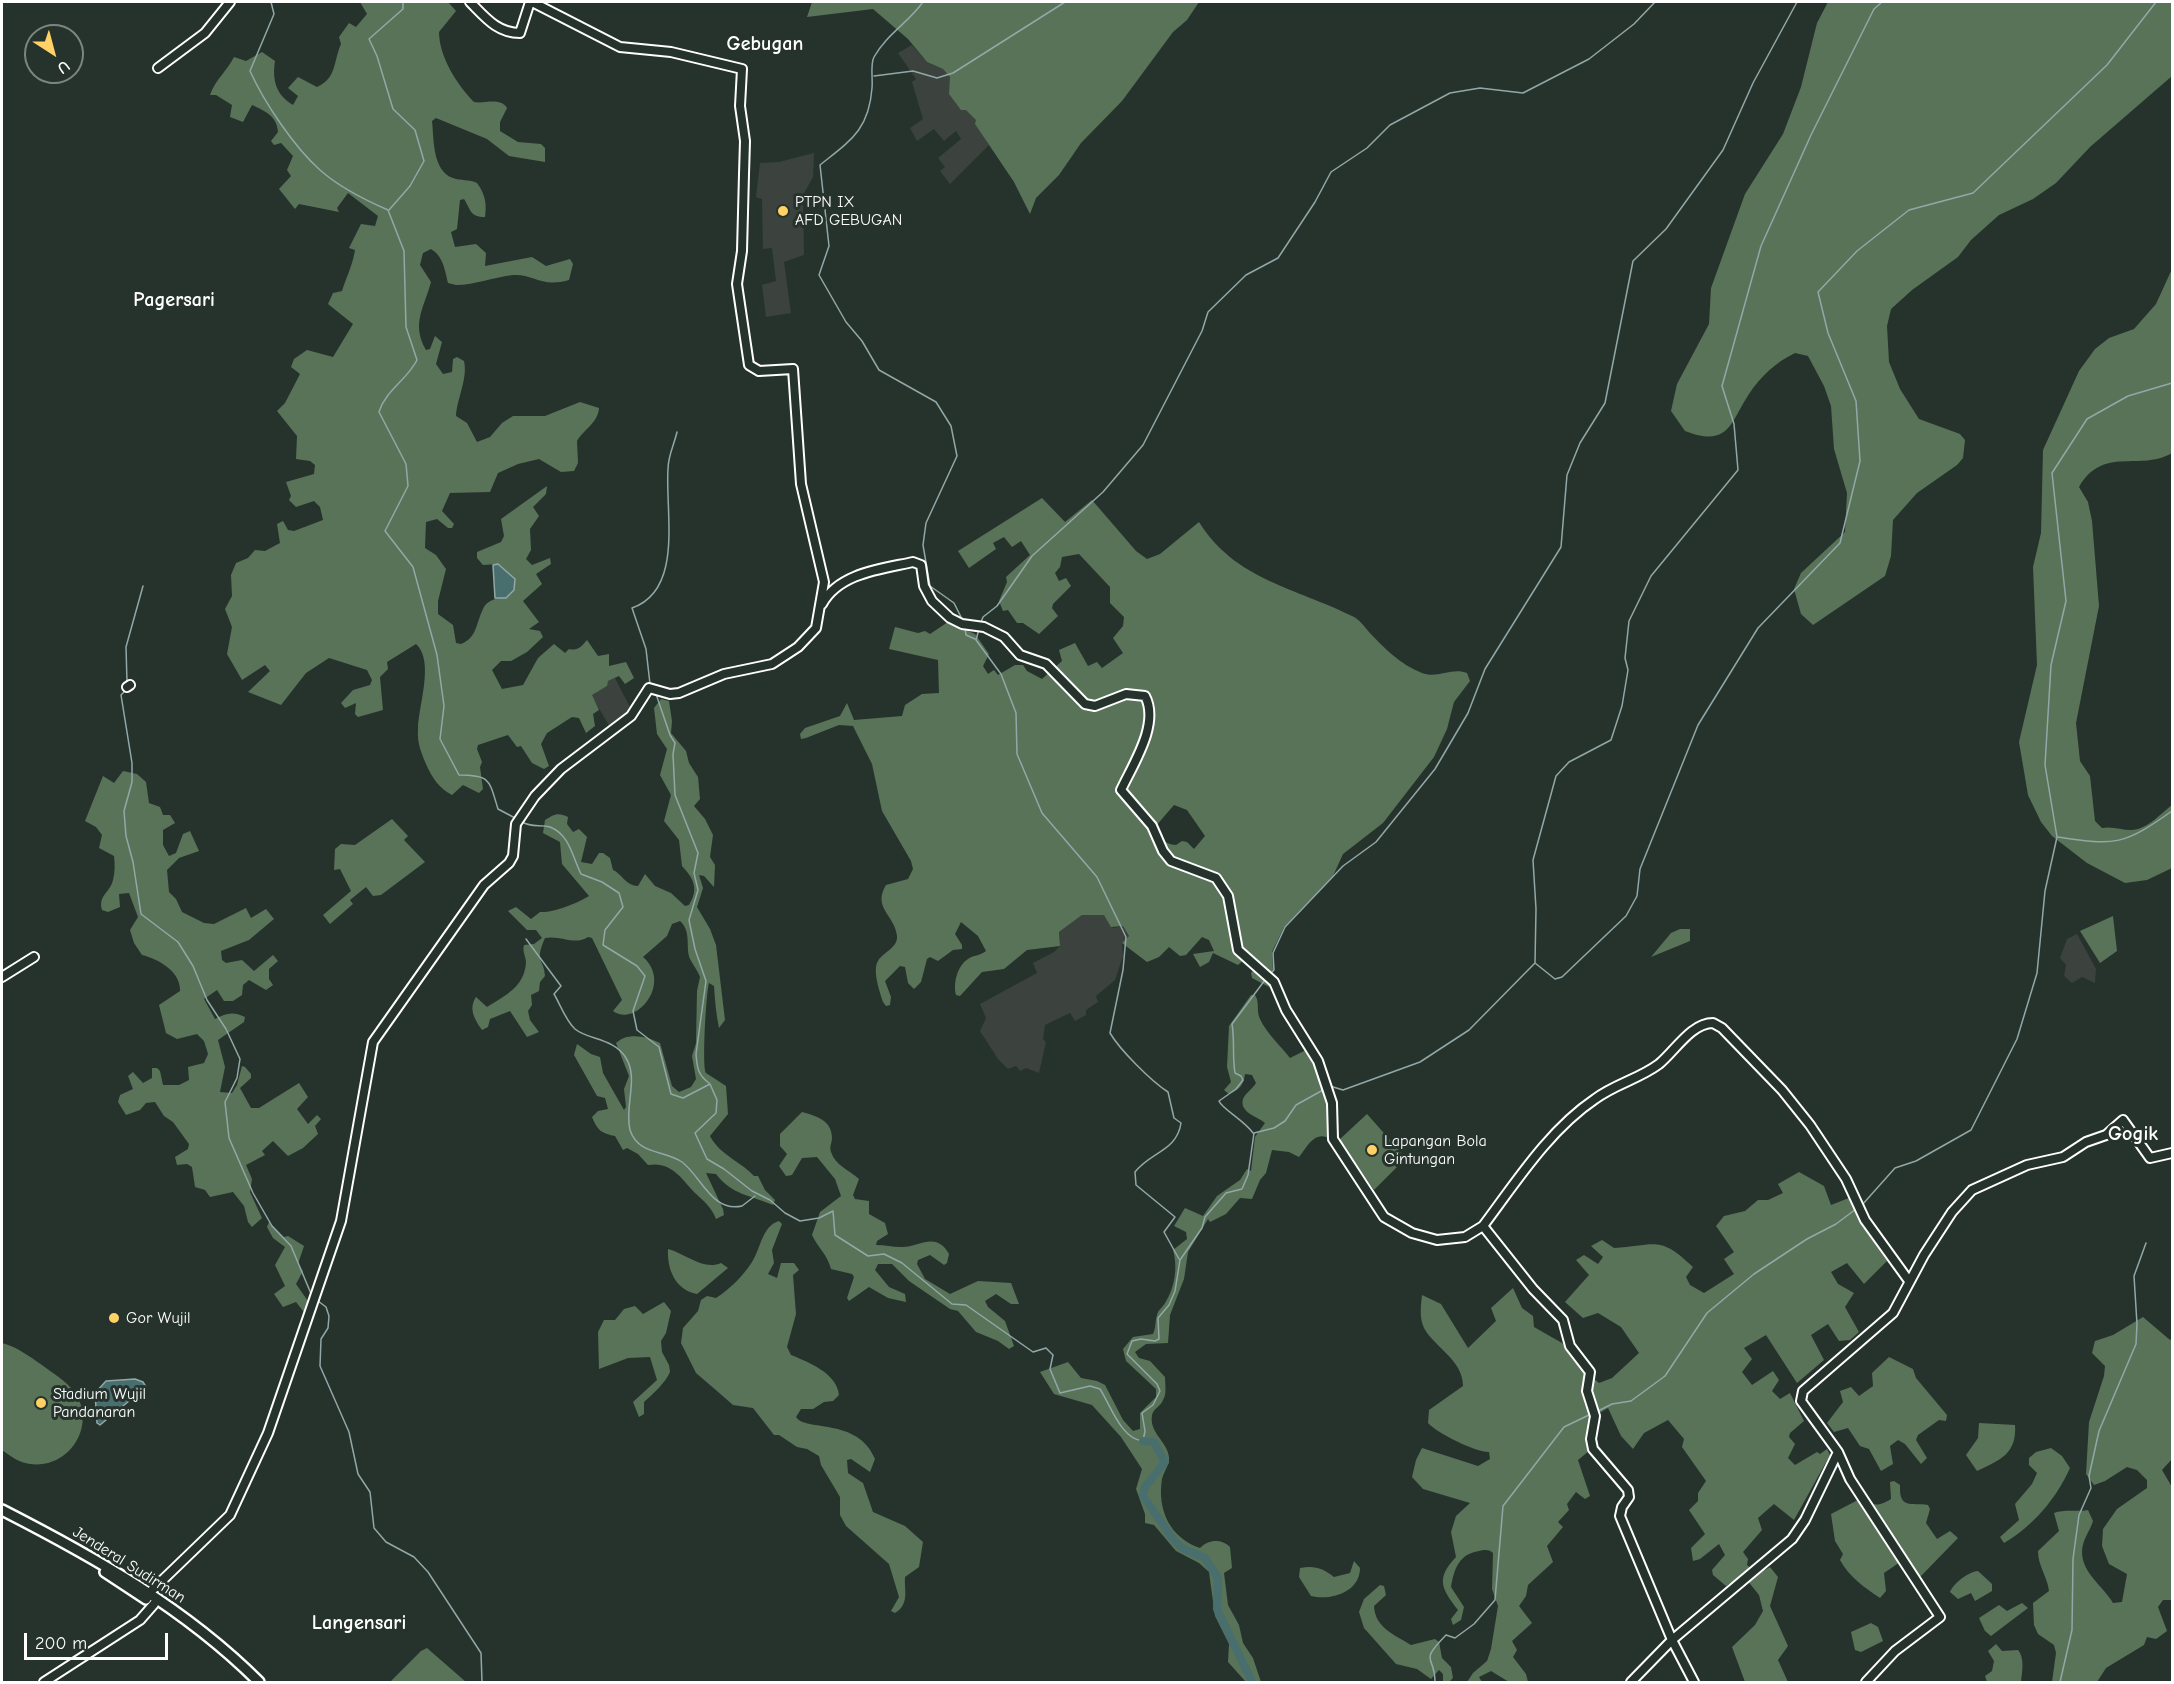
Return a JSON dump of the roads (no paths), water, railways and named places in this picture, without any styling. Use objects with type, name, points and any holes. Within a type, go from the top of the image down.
[{"type":"highway","name":"Jenderal Sudirman","points":[[2,1510],[96,1559],[206,1635],[259,1683]]},
{"type":"highway","name":"Jenderal Sudirman","points":[[2,1516],[82,1558],[147,1596],[251,1683]]},
{"type":"street","points":[[158,68],[205,33],[230,2]]},
{"type":"street","points":[[147,1596],[226,1520],[235,1506],[268,1433],[344,1210],[373,1042],[484,885],[509,863],[513,856],[518,821],[535,795],[561,769],[633,713],[645,693],[652,687],[670,694],[679,693],[724,675],[777,661],[814,632],[821,605],[820,592],[824,582],[801,484],[793,369],[759,370],[749,365],[740,306],[737,284],[742,251],[745,141],[740,106],[742,69],[671,52],[620,47],[531,2],[520,33],[509,33],[488,22],[470,2]]},
{"type":"street","points":[[821,605],[830,592],[850,578],[913,562],[921,565],[924,586],[933,601],[950,618],[965,624],[981,626],[1004,637],[1020,655],[1046,664],[1085,704],[1095,706],[1126,694],[1145,696],[1150,705],[1147,731],[1121,790],[1152,826],[1162,851],[1171,861],[1216,878],[1228,896],[1238,950],[1274,982],[1286,1010],[1318,1061],[1330,1094],[1333,1139],[1388,1221],[1417,1235],[1437,1240],[1469,1236],[1483,1226],[1568,1120],[1595,1098],[1633,1081],[1654,1068],[1691,1034],[1710,1023],[1722,1028],[1782,1090],[1838,1166],[1857,1207],[1909,1281]]},
{"type":"street","points":[[2,976],[34,957]]},
{"type":"street","points":[[1866,1683],[1898,1648],[1940,1617],[1850,1479],[1838,1452],[1801,1401],[1803,1391],[1889,1317],[1953,1212],[1976,1188],[2027,1165],[2063,1157],[2086,1142],[2106,1135],[2123,1120],[2150,1158],[2172,1153]]},
{"type":"street","points":[[1483,1226],[1533,1289],[1563,1320],[1570,1346],[1590,1372],[1587,1391],[1593,1413],[1591,1439],[1593,1449],[1628,1490],[1629,1497],[1622,1507],[1620,1516],[1672,1640],[1694,1683]]},
{"type":"street","points":[[1631,1683],[1672,1640],[1792,1539],[1805,1520],[1838,1452]]},
{"type":"street","points":[[44,1683],[140,1620],[154,1604]]},
{"type":"water","points":[[498,564],[515,579],[514,590],[506,598],[495,598],[493,565]]},
{"type":"water","points":[[135,1379],[143,1382],[146,1387],[100,1425],[97,1423],[95,1393],[106,1381]]},
{"type":"waterway","points":[[271,2],[274,14],[250,71],[256,83],[290,137],[320,170],[353,193],[388,210],[404,251],[406,327],[417,360],[408,374],[386,398],[379,412],[406,464],[408,486],[385,531],[413,567],[437,655],[444,706],[440,739],[459,775],[477,776],[487,781],[493,791],[498,809],[515,818]]},
{"type":"waterway","points":[[389,210],[410,186],[424,161],[415,130],[393,109],[377,56],[369,39],[403,9],[403,2]]},
{"type":"waterway","points":[[923,2],[874,57],[870,102],[862,124],[849,141],[820,165],[829,246],[819,275],[846,322],[862,341],[879,370],[936,402],[951,426],[957,456],[926,523],[923,545],[930,586],[954,603],[963,621]]},
{"type":"waterway","points":[[874,76],[913,71],[937,78],[953,73],[1065,2]]},
{"type":"waterway","points":[[980,625],[983,617],[997,606],[1032,556],[1103,492],[1143,445],[1202,331],[1208,312],[1246,275],[1278,258],[1315,202],[1331,172],[1367,148],[1390,125],[1450,93],[1480,88],[1523,93],[1589,59],[1634,24],[1655,2]]},
{"type":"waterway","points":[[1270,974],[1274,970],[1273,953],[1285,927],[1343,866],[1376,842],[1435,769],[1468,713],[1485,669],[1561,547],[1567,475],[1580,443],[1605,403],[1633,261],[1666,229],[1723,150],[1753,83],[1797,2]]},
{"type":"waterway","points":[[1882,2],[1874,9],[1811,135],[1761,246],[1722,386],[1734,424],[1738,470],[1651,576],[1629,621],[1625,658],[1628,670],[1622,706],[1611,740],[1569,762],[1556,776],[1533,860],[1536,909],[1535,963],[1555,979],[1562,977],[1626,916],[1637,896],[1640,869],[1698,725],[1758,628],[1840,543],[1860,461],[1856,401],[1828,333],[1818,292],[1857,251],[1909,210],[1973,193],[2107,65],[2156,2]]},
{"type":"waterway","points":[[1862,1205],[1895,1168],[1916,1161],[1971,1130],[2017,1039],[2037,973],[2045,891],[2057,837],[2045,765],[2051,665],[2066,601],[2052,473],[2087,419],[2128,396],[2172,383]]},
{"type":"waterway","points":[[650,684],[646,649],[632,608],[648,599],[659,585],[665,567],[669,527],[668,464],[677,432]]},
{"type":"waterway","points":[[127,682],[126,647],[143,586]]},
{"type":"waterway","points":[[965,628],[966,635],[975,639]]},
{"type":"waterway","points":[[979,629],[976,640],[1001,674],[1016,713],[1017,754],[1042,813],[1097,877],[1126,937],[1123,970],[1110,1033],[1136,1065],[1168,1092],[1174,1118],[1181,1123],[1169,1146],[1141,1165],[1135,1172],[1136,1185],[1175,1217],[1164,1232],[1179,1259]]},
{"type":"waterway","points":[[125,691],[121,695],[132,763],[132,782],[124,811],[126,836],[133,862],[141,914],[178,942],[193,966],[207,1000],[226,1029],[240,1059],[237,1078],[225,1102],[229,1138],[253,1193],[272,1226],[291,1246],[312,1296]]},
{"type":"waterway","points":[[656,694],[675,743],[673,754],[675,795],[698,853],[694,873],[698,890],[689,920],[695,949],[706,981],[696,1054],[697,1063],[700,1074],[709,1083]]},
{"type":"waterway","points":[[2058,837],[2094,842],[2119,840],[2142,831],[2172,811]]},
{"type":"waterway","points":[[522,822],[550,827],[557,831],[570,847],[581,874],[602,882],[619,893],[623,907],[605,930],[603,945],[637,966],[645,976],[633,1011],[637,1030],[659,1047],[671,1094],[683,1098],[710,1084],[717,1100],[716,1113],[695,1133],[707,1159],[800,1221],[819,1218],[833,1211],[835,1235],[868,1256],[884,1254],[902,1263],[952,1304],[966,1305],[1033,1352],[1046,1348],[1053,1355],[1050,1369],[1060,1393],[1090,1386],[1100,1389],[1117,1421],[1135,1439],[1143,1441],[1145,1431],[1142,1413],[1153,1405],[1160,1391],[1157,1384],[1127,1354],[1132,1341],[1159,1339],[1158,1318],[1169,1305],[1175,1291],[1180,1260],[1202,1228],[1205,1217],[1226,1193],[1242,1189],[1248,1175],[1254,1133],[1274,1128],[1285,1121],[1296,1105],[1323,1090]]},
{"type":"waterway","points":[[526,939],[561,986],[554,994],[572,1026],[580,1033],[615,1047],[626,1058],[631,1075],[630,1130],[639,1144],[682,1162],[708,1192],[723,1204],[732,1207],[742,1206],[755,1196]]},
{"type":"waterway","points":[[1330,1086],[1343,1090],[1420,1062],[1469,1030],[1535,963]]},
{"type":"waterway","points":[[1253,1133],[1219,1101],[1236,1089],[1243,1080],[1235,1073],[1232,1024],[1265,980]]},
{"type":"waterway","points":[[1596,1412],[1612,1404],[1631,1401],[1665,1376],[1707,1313],[1754,1274],[1807,1239],[1836,1224],[1856,1209]]},
{"type":"waterway","points":[[2060,1682],[2072,1630],[2073,1559],[2079,1515],[2091,1488],[2089,1476],[2099,1431],[2136,1344],[2134,1276],[2146,1243]]},
{"type":"waterway","points":[[318,1301],[326,1307],[329,1316],[328,1328],[321,1339],[320,1366],[349,1432],[358,1474],[370,1492],[374,1528],[386,1542],[414,1557],[428,1572],[481,1653],[482,1682]]},
{"type":"waterway","points":[[1435,1682],[1430,1659],[1432,1651],[1446,1635],[1455,1638],[1474,1624],[1495,1600],[1503,1506],[1564,1427],[1591,1414]]},
{"type":"waterway","points":[[1143,1441],[1154,1442],[1165,1462],[1145,1487],[1143,1496],[1173,1539],[1182,1548],[1205,1558],[1218,1578],[1217,1609],[1252,1682]]},
{"type":"place","name":"PTPN IX AFD GEBUGAN","points":[[783,211]]},
{"type":"place","name":"Lapangan Bola Gintungan","points":[[1372,1150]]},
{"type":"place","name":"Gor Wujil","points":[[114,1318]]},
{"type":"place","name":"Stadium Wujil Pandanaran","points":[[41,1403]]},
{"type":"district","name":"Gebugan","points":[[765,44]]},
{"type":"district","name":"Pagersari","points":[[174,300]]},
{"type":"district","name":"Gogik","points":[[2133,1134]]},
{"type":"district","name":"Langensari","points":[[359,1623]]}]
